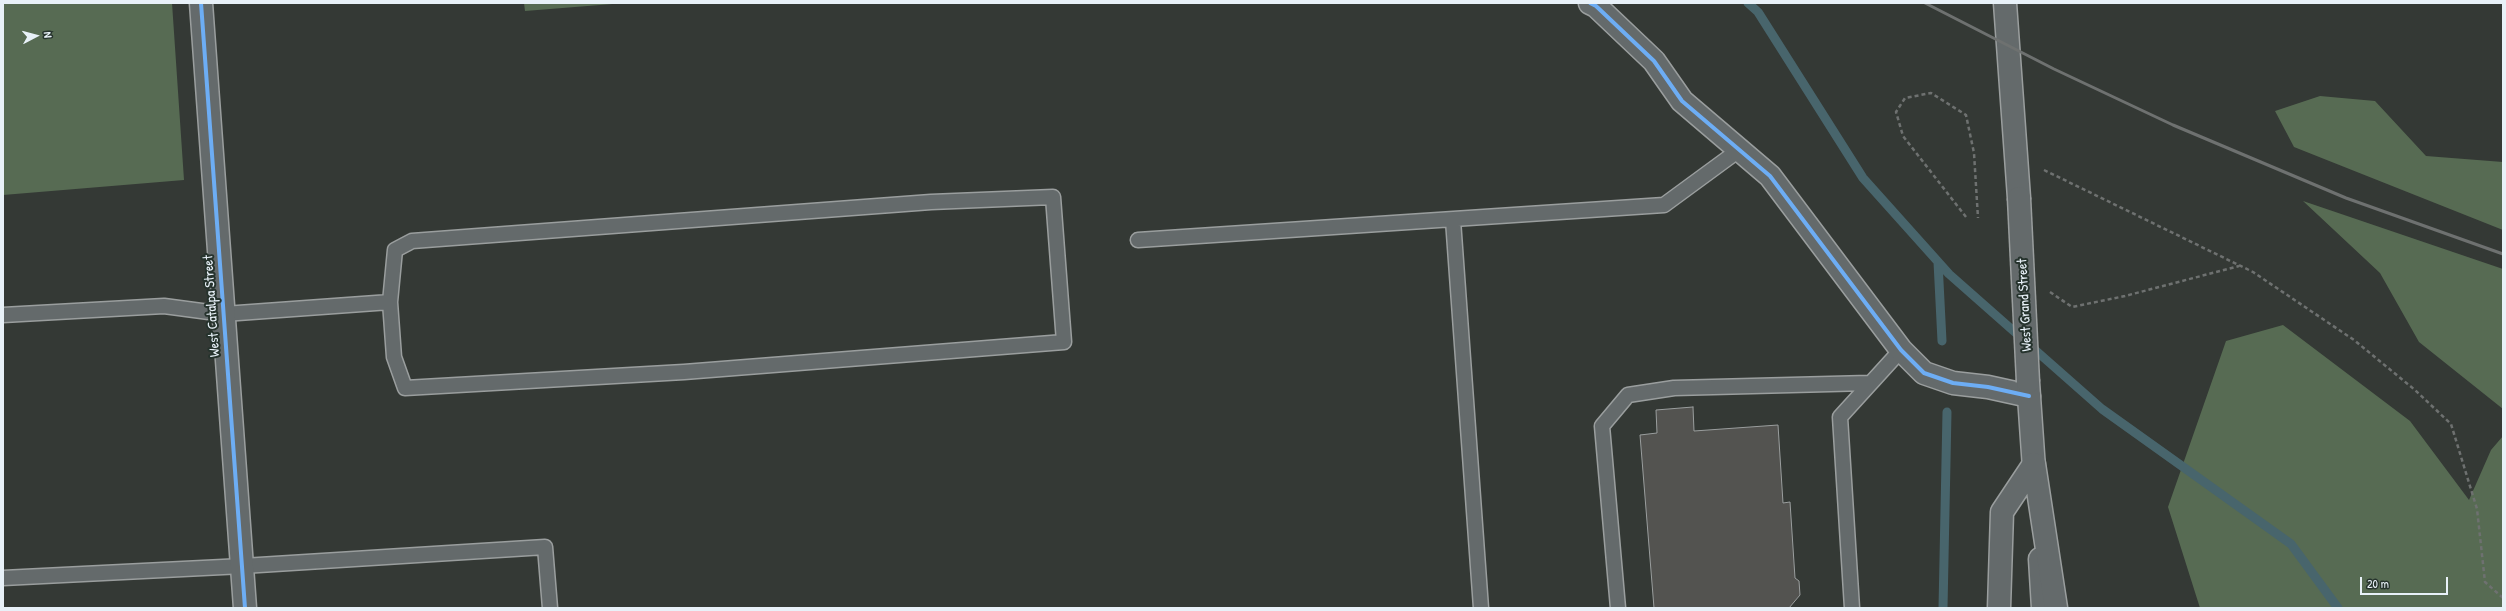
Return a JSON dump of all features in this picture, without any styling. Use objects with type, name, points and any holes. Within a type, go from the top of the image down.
[{"type":"street","name":"West Catalpa Street","points":[[201,3],[246,608]]},
{"type":"street","points":[[1590,3],[1596,6],[1654,61],[1682,101],[1770,176],[1901,350],[1924,373],[1953,383],[1988,387],[2029,389]]},
{"type":"street","name":"West Grand Street","points":[[2005,3],[2019,198],[2043,608]]},
{"type":"street","points":[[1999,608],[2002,512],[2034,464]]},
{"type":"street","points":[[2034,464],[2056,608]]},
{"type":"lane","points":[[1138,240],[1453,220],[1664,204],[1739,150]]},
{"type":"lane","points":[[1053,197],[1064,342],[684,372],[404,388],[394,357],[390,302],[395,250],[412,241],[931,202],[1053,197]]},
{"type":"lane","points":[[1453,220],[1481,608]]},
{"type":"lane","points":[[3,315],[164,306],[224,314],[390,302]]},
{"type":"lane","points":[[1852,608],[1840,417],[1869,383],[1901,350]]},
{"type":"lane","points":[[1618,608],[1602,426],[1628,396],[1674,388],[1869,383]]},
{"type":"lane","points":[[3,578],[243,566],[545,547],[550,608]]},
{"type":"path","points":[[1966,217],[1903,136],[1896,112],[1905,98],[1931,93],[1966,115],[1974,154],[1978,218]]},
{"type":"path","points":[[2043,170],[2253,272],[2354,340],[2415,390],[2451,424],[2477,509],[2485,582],[2503,598]]},
{"type":"path","points":[[2046,289],[2072,307],[2125,296],[2240,265]]},
{"type":"green space","points":[[3,3],[172,3],[184,180],[3,195]]},
{"type":"green space","points":[[524,3],[625,3],[525,11]]},
{"type":"green space","points":[[2320,96],[2375,101],[2426,156],[2503,162],[2503,230],[2294,147],[2275,111]]},
{"type":"green space","points":[[2303,201],[2503,269],[2503,409],[2419,342],[2380,273]]},
{"type":"green space","points":[[2283,325],[2410,421],[2469,500],[2491,450],[2503,436],[2503,608],[2200,608],[2168,507],[2226,341]]},
{"type":"building","points":[[1693,407],[1694,431],[1778,425],[1783,503],[1790,502],[1795,578],[1799,581],[1800,595],[1789,608],[1654,608],[1640,435],[1657,433],[1656,410]]},
{"type":"waterway","points":[[1748,3],[1758,12],[1863,178],[1949,274],[2102,409],[2291,544],[2338,608]]},
{"type":"waterway","points":[[1938,262],[1942,341]]},
{"type":"waterway","points":[[1943,608],[1947,412]]},
{"type":"railway","points":[[1925,3],[2054,69],[2173,125],[2346,198],[2503,254]]},
{"type":"cycle path","points":[[201,3],[245,608]]},
{"type":"cycle path","points":[[1590,3],[1596,6],[1654,61],[1682,101],[1770,176],[1901,350],[1924,373],[1953,383],[1988,387],[2029,396]]}]
